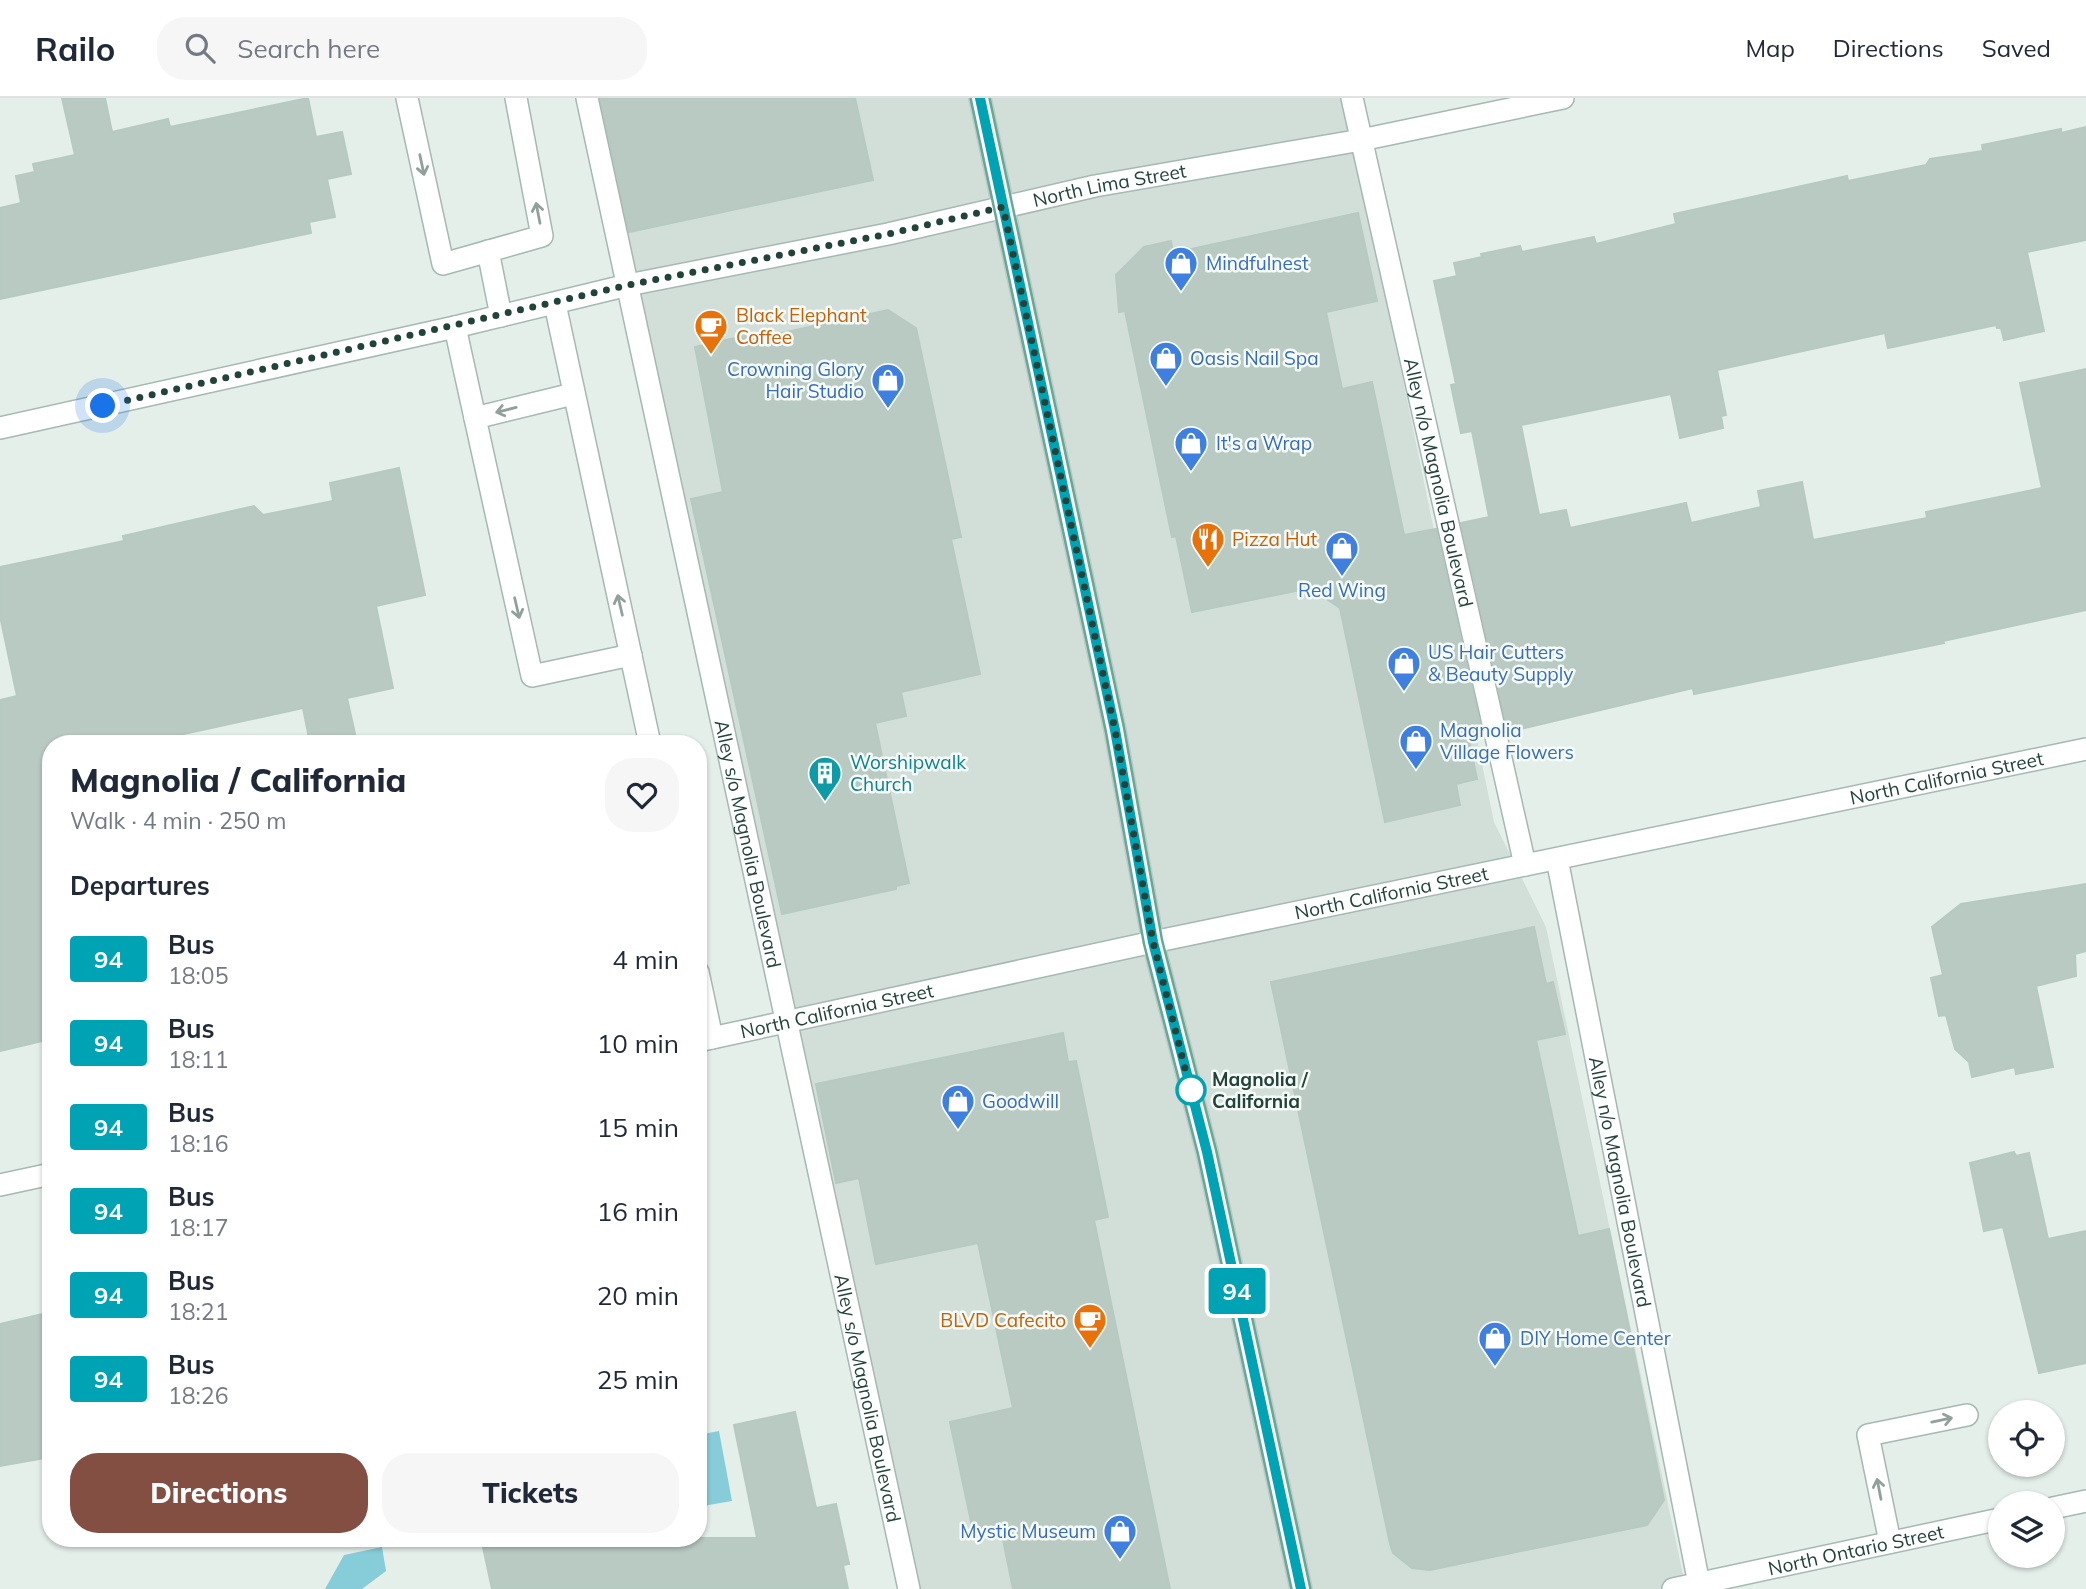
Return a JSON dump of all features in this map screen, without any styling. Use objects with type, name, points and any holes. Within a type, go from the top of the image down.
[{"type":"main road","points":[[980,98],[1115,730],[1153,942],[1207,1152],[1301,1589]]},
{"type":"street","points":[[407,98],[443,264],[542,236],[516,98]]},
{"type":"street","name":"Alley s/o Magnolia Boulevard","points":[[587,98],[909,1589]]},
{"type":"street","name":"Alley n/o Magnolia Boulevard","points":[[1352,98],[1525,865]]},
{"type":"street","name":"North Lima Street","points":[[0,428],[455,327],[628,285],[888,234],[1095,186],[1361,140],[1563,98]]},
{"type":"street","points":[[488,251],[501,316]]},
{"type":"street","points":[[555,303],[648,735]]},
{"type":"street","points":[[455,327],[532,676],[631,655]]},
{"type":"street","points":[[475,418],[573,394]]},
{"type":"street","name":"North California Street","points":[[707,1040],[1153,942],[2086,749]]},
{"type":"street","name":"Alley n/o Magnolia Boulevard","points":[[1557,859],[1699,1586]]},
{"type":"street","points":[[0,1185],[42,1176]]},
{"type":"street","points":[[1889,1542],[1868,1435],[1967,1415]]},
{"type":"street","points":[[2065,1506],[2086,1502]]},
{"type":"street","name":"North Ontario Street","points":[[1673,1589],[1699,1586],[1988,1521]]},
{"type":"shaded area","points":[[587,98],[1345,98],[1494,822],[1546,927],[1686,1589],[909,1589]]},
{"type":"water","points":[[719,1431],[732,1501],[707,1505],[707,1433]]},
{"type":"water","points":[[382,1547],[386,1571],[362,1589],[325,1589],[344,1555]]},
{"type":"building","points":[[62,98],[105,98],[112,132],[168,119],[170,127],[308,98],[316,137],[342,132],[351,174],[327,179],[335,217],[309,222],[311,233],[0,299],[0,208],[21,203],[16,176],[35,172],[33,164],[75,155]]},
{"type":"building","points":[[600,98],[855,98],[873,180],[629,232]]},
{"type":"building","points":[[2086,127],[2086,240],[2027,252],[2044,331],[2004,340],[2001,328],[1996,325],[1888,348],[1885,333],[1717,370],[1726,415],[1721,416],[1723,428],[1680,438],[1671,394],[1521,425],[1539,515],[1566,510],[1570,528],[1686,503],[1691,523],[1761,507],[1758,491],[1802,482],[1813,540],[1927,518],[1926,512],[2042,488],[2020,383],[2086,369],[2086,610],[1943,641],[1944,643],[1694,694],[1693,688],[1508,732],[1461,523],[1489,517],[1472,431],[1461,433],[1451,385],[1456,384],[1434,281],[1457,276],[1454,263],[1482,257],[1481,254],[1520,246],[1522,252],[1594,237],[1596,244],[1676,224],[1674,214],[1847,176],[1848,181],[1926,165],[1930,159],[1983,151],[1982,145],[2061,129],[2061,133]]},
{"type":"building","points":[[1358,213],[1377,301],[1326,312],[1342,389],[1372,382],[1404,535],[1436,529],[1483,737],[1469,740],[1477,779],[1456,784],[1460,805],[1385,822],[1340,608],[1310,588],[1192,612],[1176,536],[1172,537],[1125,311],[1119,312],[1116,275],[1144,247],[1171,241],[1173,253]]},
{"type":"building","points":[[888,310],[916,328],[961,537],[951,539],[980,674],[901,692],[906,716],[875,723],[909,883],[896,886],[896,889],[782,914],[691,499],[723,492],[695,347],[753,334],[754,339]]},
{"type":"building","points":[[399,468],[425,595],[376,606],[393,688],[347,698],[355,734],[350,735],[308,735],[303,708],[179,735],[42,735],[42,1041],[0,1051],[0,700],[17,696],[0,616],[0,567],[124,541],[123,536],[254,506],[263,515],[333,501],[330,483]]},
{"type":"building","points":[[2086,884],[2086,951],[2075,954],[2076,976],[2036,986],[2053,1067],[2016,1074],[2015,1067],[1972,1077],[1969,1062],[1955,1049],[1946,1015],[1939,1016],[1931,978],[1943,975],[1932,927],[1961,904]]},
{"type":"building","name":"DIY Home Center","points":[[1534,927],[1546,984],[1553,982],[1565,1034],[1536,1040],[1578,1236],[1609,1229],[1664,1500],[1647,1525],[1430,1570],[1412,1568],[1393,1553],[1390,1544],[1271,982]]},
{"type":"building","points":[[1063,1033],[1068,1062],[1076,1061],[1108,1217],[1094,1220],[1170,1589],[1013,1589],[1000,1525],[973,1531],[950,1422],[1013,1408],[978,1243],[876,1264],[859,1178],[836,1183],[816,1084]]},
{"type":"building","points":[[2014,1152],[2016,1156],[2029,1153],[2048,1239],[2086,1231],[2086,1363],[2039,1373],[2003,1227],[1984,1231],[1970,1163]]},
{"type":"building","points":[[42,1314],[42,1459],[0,1466],[0,1324]]},
{"type":"building","points":[[795,1412],[816,1508],[836,1504],[849,1564],[843,1565],[848,1589],[492,1589],[483,1547],[707,1547],[707,1538],[757,1538],[734,1425]]},
{"type":"bus line","name":"94","points":[[980,98],[1115,730],[1153,942],[1207,1152],[1301,1589]]},
{"type":"place","name":"Mindfulnest","points":[[1181,293]]},
{"type":"place","name":"Black Elephant Coffee","points":[[711,356]]},
{"type":"place","name":"Oasis Nail Spa","points":[[1166,388]]},
{"type":"place","name":"Crowning Glory Hair Studio","points":[[888,410]]},
{"type":"place","name":"It's a Wrap","points":[[1191,473]]},
{"type":"place","name":"Pizza Hut","points":[[1208,569]]},
{"type":"place","name":"Red Wing","points":[[1342,578]]},
{"type":"place","name":"US Hair Cutters & Beauty Supply","points":[[1404,693]]},
{"type":"place","name":"Magnolia Village Flowers","points":[[1416,771]]},
{"type":"place","name":"Worshipwalk Church","points":[[825,803]]},
{"type":"place","name":"Magnolia / California","points":[[1191,1090]]},
{"type":"place","name":"Goodwill","points":[[958,1131]]},
{"type":"place","name":"BLVD Cafecito","points":[[1090,1350]]},
{"type":"place","name":"DIY Home Center","points":[[1495,1368]]},
{"type":"place","name":"Mystic Museum","points":[[1120,1561]]},
{"type":"route","points":[[103,406],[628,285],[888,234],[1003,207],[1115,730],[1153,942],[1193,1100],[1191,1090]]}]
